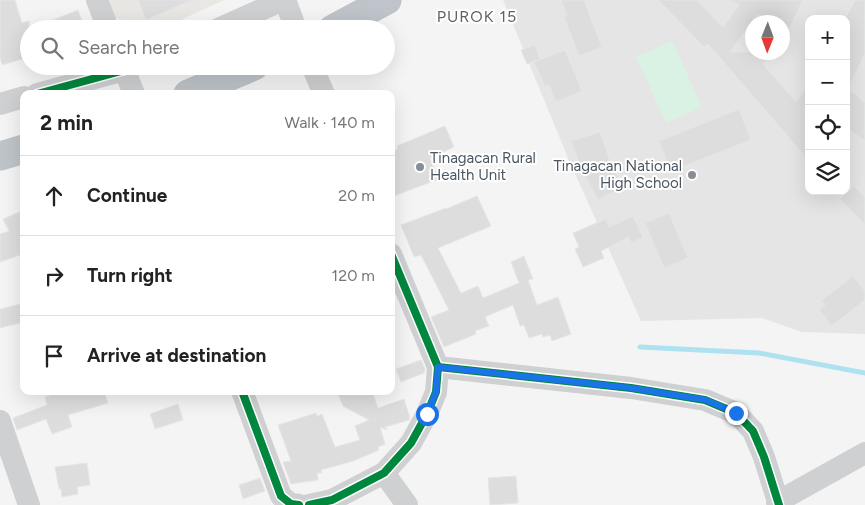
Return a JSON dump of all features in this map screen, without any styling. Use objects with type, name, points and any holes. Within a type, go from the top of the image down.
[{"type":"highway","points":[[350,20],[387,0]]},
{"type":"highway","points":[[197,90],[233,75]]},
{"type":"highway","points":[[0,156],[20,150]]},
{"type":"street","points":[[97,0],[105,20]]},
{"type":"street","points":[[238,20],[284,0],[292,20]]},
{"type":"street","points":[[51,90],[103,75]]},
{"type":"street","points":[[129,75],[133,90]]},
{"type":"street","points":[[316,75],[322,90]]},
{"type":"street","points":[[0,104],[20,98]]},
{"type":"street","points":[[310,505],[332,500],[384,473],[411,443],[427,414],[436,392],[438,367],[395,264]]},
{"type":"street","points":[[438,367],[631,388],[706,400],[736,413],[753,431],[764,457],[778,503],[865,453]]},
{"type":"street","points":[[243,395],[281,496],[291,504],[299,505]]},
{"type":"street","points":[[0,421],[29,505]]},
{"type":"street","points":[[384,473],[406,505]]},
{"type":"shaded area","points":[[105,0],[224,0],[181,20],[122,20],[112,17]]},
{"type":"shaded area","name":"Tinagacan National High School","points":[[503,0],[865,0],[865,334],[802,332],[762,318],[641,321],[568,158]]},
{"type":"green space","points":[[672,41],[702,107],[666,123],[636,57]]},
{"type":"building","points":[[0,0],[15,0],[21,20],[20,60],[2,65],[0,57]]},
{"type":"building","points":[[138,0],[192,0],[146,20]]},
{"type":"building","points":[[561,0],[584,0],[602,47],[579,56],[564,17],[567,16]]},
{"type":"building","points":[[658,0],[697,0],[723,27],[739,5],[729,0],[803,0],[790,27],[790,15],[745,15],[745,31],[730,52],[745,52],[745,60],[767,60],[763,64],[796,102],[805,90],[805,156],[708,44],[704,47]]},
{"type":"building","points":[[855,0],[865,0],[865,54],[850,85],[850,15],[847,15]]},
{"type":"building","points":[[78,10],[82,20],[53,20]]},
{"type":"building","points":[[535,45],[540,59],[527,64],[521,50]]},
{"type":"building","points":[[565,50],[582,91],[556,102],[549,85],[545,86],[534,62]]},
{"type":"building","points":[[850,91],[865,102],[865,141],[850,130]]},
{"type":"building","points":[[739,109],[751,140],[671,171],[659,141]]},
{"type":"building","name":"Tinagacan Rural Health Unit","points":[[445,126],[454,147],[430,158],[439,179],[395,196],[395,150],[398,149],[397,146]]},
{"type":"building","points":[[600,132],[610,161],[623,187],[598,200],[579,163],[571,141]]},
{"type":"building","points":[[854,186],[865,197],[865,225],[840,199],[844,195],[850,195],[850,190]]},
{"type":"building","points":[[477,196],[491,226],[438,248],[461,293],[478,286],[483,298],[519,283],[511,262],[524,256],[533,279],[528,280],[537,305],[558,297],[571,334],[552,341],[550,335],[543,337],[542,334],[529,338],[524,325],[520,326],[513,305],[485,317],[489,326],[475,331],[476,334],[444,347],[431,317],[449,310],[421,255],[414,257],[401,225]]},
{"type":"building","points":[[20,212],[20,255],[0,262],[0,234],[9,231],[3,219]]},
{"type":"building","points":[[669,213],[688,258],[664,268],[645,223]]},
{"type":"building","points":[[633,216],[643,237],[631,243],[629,237],[601,251],[604,258],[583,267],[575,249],[579,247],[573,233],[606,219],[609,227]]},
{"type":"building","points":[[853,276],[865,291],[865,300],[832,326],[819,310],[825,305],[821,301]]},
{"type":"building","points":[[20,304],[20,323],[0,328],[0,309]]},
{"type":"building","points":[[421,360],[425,369],[424,373],[401,382],[396,369]]},
{"type":"building","points":[[51,395],[105,395],[108,403],[68,415],[72,427],[52,434],[46,419],[17,430],[13,418],[47,405],[45,397]]},
{"type":"building","points":[[339,395],[373,395],[378,408],[404,399],[410,418],[409,420],[385,427],[387,430],[380,427],[385,444],[378,447],[379,450],[353,461],[321,470],[322,473],[317,473],[318,480],[291,484],[283,462],[291,461],[278,425],[316,413],[317,416],[322,414],[335,447],[360,440],[355,426],[369,420],[343,406]]},
{"type":"building","points":[[178,404],[183,420],[155,429],[150,414]]},
{"type":"building","points":[[87,463],[90,485],[77,487],[78,494],[62,497],[55,467]]},
{"type":"building","points":[[516,476],[518,503],[490,505],[488,478]]},
{"type":"building","points":[[260,478],[265,491],[243,499],[239,485]]},
{"type":"waterway","points":[[640,347],[759,353],[865,373]]},
{"type":"cycle path","points":[[52,90],[107,75]]},
{"type":"cycle path","points":[[309,505],[332,500],[384,473],[411,443],[427,414],[436,392],[438,367],[395,264]]},
{"type":"cycle path","points":[[438,367],[631,388],[705,400],[736,413],[753,431],[764,457],[779,505]]},
{"type":"cycle path","points":[[243,395],[281,496],[291,504],[299,505]]},
{"type":"place","name":"Tinagacan Rural Health Unit","points":[[420,167]]},
{"type":"place","name":"Tinagacan National High School","points":[[692,175]]},
{"type":"district","name":"PUROK 15","points":[[477,16]]},
{"type":"route","points":[[427,414],[436,392],[438,367],[631,388],[706,400],[736,413]]}]
